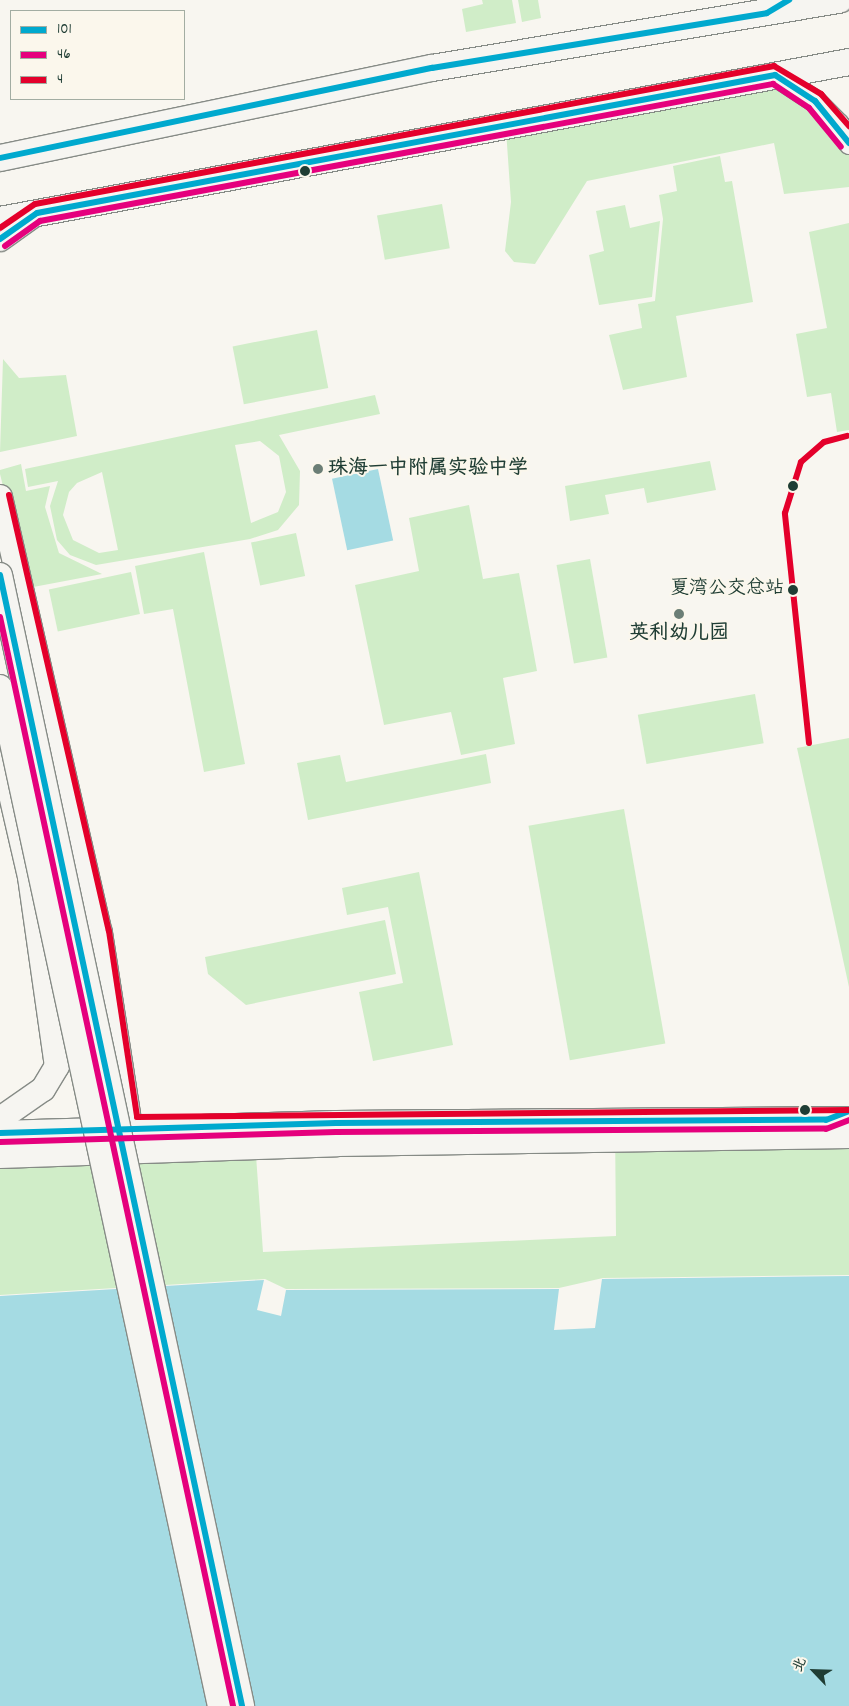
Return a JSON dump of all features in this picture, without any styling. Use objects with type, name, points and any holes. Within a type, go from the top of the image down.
[{"type":"main road","points":[[0,158],[432,68],[839,0]]},
{"type":"main road","points":[[0,220],[849,62]]},
{"type":"main road","points":[[0,239],[37,213]]},
{"type":"main road","points":[[0,497],[100,933],[130,1126]]},
{"type":"main road","points":[[0,575],[242,1706]]},
{"type":"main road","points":[[0,687],[220,1706]]},
{"type":"main road","points":[[0,747],[30,877],[57,1066],[43,1089],[0,1119]]},
{"type":"main road","points":[[0,1133],[130,1126],[849,1119]]},
{"type":"main road","points":[[0,1156],[337,1144],[849,1136]]},
{"type":"street","points":[[767,13],[789,0]]},
{"type":"street","points":[[775,75],[814,101],[838,124],[849,143]]},
{"type":"street","points":[[826,1120],[849,1111]]},
{"type":"green space","points":[[482,0],[512,0],[516,23],[466,32],[462,9],[483,4]]},
{"type":"green space","points":[[518,0],[538,0],[541,18],[522,22]]},
{"type":"green space","points":[[774,79],[812,105],[849,151],[849,187],[784,194],[774,143],[587,181],[535,264],[514,262],[505,251],[511,202],[506,130]]},
{"type":"green space","points":[[720,156],[725,182],[732,181],[753,302],[676,316],[687,377],[623,390],[609,335],[642,328],[638,304],[655,301],[663,219],[659,195],[677,191],[673,166]]},
{"type":"green space","points":[[442,204],[450,248],[385,260],[377,215]]},
{"type":"green space","points":[[625,205],[630,228],[660,221],[652,297],[599,305],[589,255],[604,251],[596,211]]},
{"type":"green space","points":[[849,223],[849,430],[837,432],[831,393],[807,397],[796,334],[827,328],[809,232]]},
{"type":"green space","points":[[317,330],[328,388],[244,404],[233,346]]},
{"type":"green space","points":[[3,359],[19,378],[66,375],[77,436],[0,452]]},
{"type":"green space","points":[[375,395],[380,414],[279,435],[300,471],[299,505],[278,530],[250,539],[96,565],[70,555],[57,540],[50,506],[58,481],[28,487],[25,469]],"holes":[[[260,441],[279,456],[286,492],[278,512],[251,523],[235,445]],[[102,472],[118,550],[99,553],[73,540],[63,515],[69,492],[77,483]]]},
{"type":"green space","points":[[710,461],[716,490],[647,503],[644,488],[605,495],[609,514],[570,521],[565,486]]},
{"type":"green space","points":[[21,464],[26,491],[50,486],[45,507],[59,553],[102,574],[28,588],[0,474],[0,470]]},
{"type":"green space","points":[[469,505],[483,579],[519,573],[537,671],[503,678],[515,744],[461,755],[451,712],[384,725],[355,585],[419,571],[409,518]]},
{"type":"green space","points":[[296,533],[305,576],[260,586],[251,543]]},
{"type":"green space","points":[[204,552],[245,764],[204,772],[173,609],[144,614],[135,566]]},
{"type":"green space","points":[[590,559],[607,657],[574,663],[557,565]]},
{"type":"green space","points":[[131,572],[140,614],[58,632],[49,589]]},
{"type":"green space","points":[[755,694],[764,743],[646,764],[638,715]]},
{"type":"green space","points":[[849,738],[849,987],[797,748]]},
{"type":"green space","points":[[486,754],[491,783],[308,820],[297,763],[340,755],[346,782]]},
{"type":"green space","points":[[624,809],[665,1043],[570,1060],[528,826]]},
{"type":"green space","points":[[419,872],[453,1045],[373,1061],[359,992],[403,983],[388,907],[347,915],[342,888]]},
{"type":"green space","points":[[385,920],[396,974],[246,1005],[208,974],[205,957]]},
{"type":"green space","points":[[849,1122],[849,1275],[603,1278],[559,1288],[286,1289],[265,1279],[0,1295],[0,1135],[254,1128],[263,1252],[616,1236],[615,1124]]},
{"type":"water","points":[[378,469],[393,540],[347,550],[332,479]]},
{"type":"water","points":[[849,1276],[849,1706],[0,1706],[0,1296],[264,1280],[257,1310],[281,1316],[286,1290],[559,1289],[554,1330],[595,1328],[602,1279]]},
{"type":"transit line","name":"101","points":[[0,158],[432,68],[767,13],[789,0]]},
{"type":"transit line","name":"4","points":[[0,228],[35,204],[774,66],[821,94],[849,126]]},
{"type":"transit line","name":"101","points":[[0,239],[37,213],[775,75],[815,101],[849,143]]},
{"type":"transit line","name":"46","points":[[5,246],[40,221],[773,84],[809,108],[841,147]]},
{"type":"transit line","name":"4","points":[[809,743],[785,513],[801,462],[824,442],[847,436]]},
{"type":"transit line","name":"4","points":[[9,495],[109,931],[137,1117],[849,1110]]},
{"type":"transit line","name":"101","points":[[0,575],[242,1706]]},
{"type":"transit line","name":"46","points":[[0,617],[233,1706]]},
{"type":"transit line","name":"101","points":[[0,1133],[336,1123],[826,1120],[849,1111]]},
{"type":"transit line","name":"46","points":[[0,1142],[336,1132],[826,1129],[849,1120]]},
{"type":"place","name":"珠海一中附属实验中学","points":[[318,469]]},
{"type":"place","name":"夏湾公交总站","points":[[793,590]]},
{"type":"place","name":"英利幼儿园","points":[[679,614]]}]
